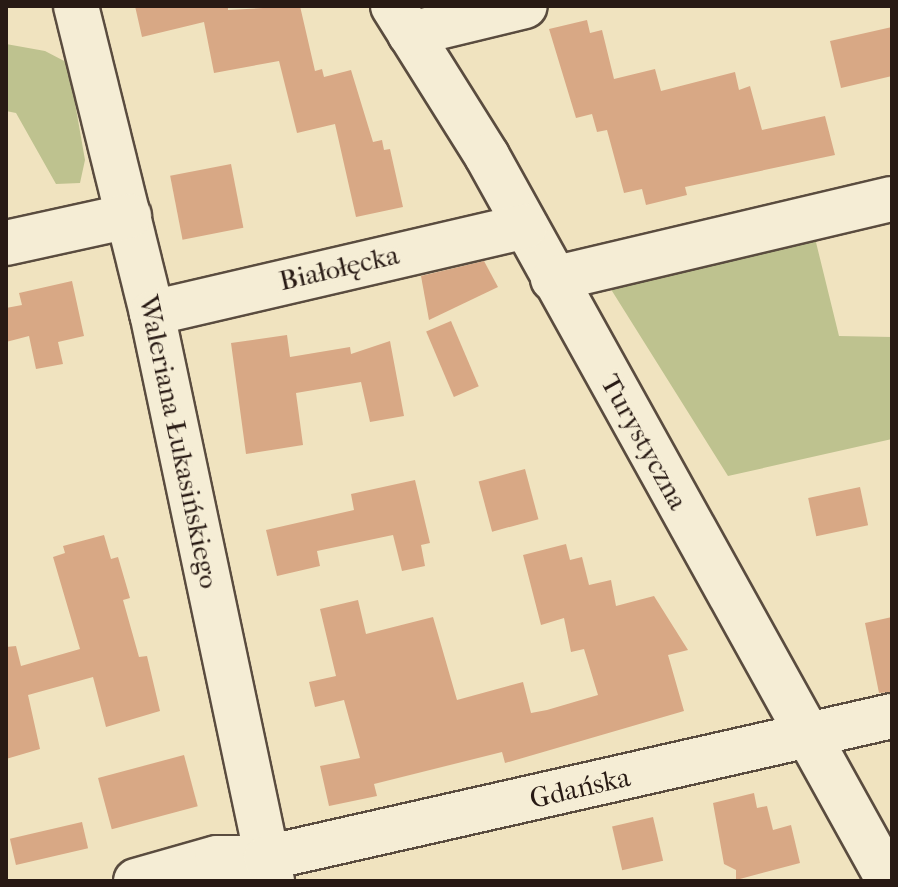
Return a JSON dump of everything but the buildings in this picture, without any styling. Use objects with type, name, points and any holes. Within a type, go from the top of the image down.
[{"type":"street","name":"Waleriana Łukasińskiego","points":[[76,6],[152,313],[269,870]]},
{"type":"street","points":[[402,20],[525,6]]},
{"type":"street","name":"Turystyczna","points":[[402,20],[525,226],[889,881]]},
{"type":"street","points":[[553,279],[892,199]]},
{"type":"street","points":[[6,243],[129,216]]},
{"type":"street","name":"Białołęcka","points":[[152,313],[525,226]]},
{"type":"street","name":"Gdańska","points":[[136,881],[217,858],[269,870],[892,716]]},
{"type":"green space","points":[[6,44],[45,51],[68,63],[85,160],[80,183],[56,184],[16,113],[6,111]]},
{"type":"green space","points":[[813,230],[839,336],[892,337],[892,439],[728,476],[602,275]]}]
